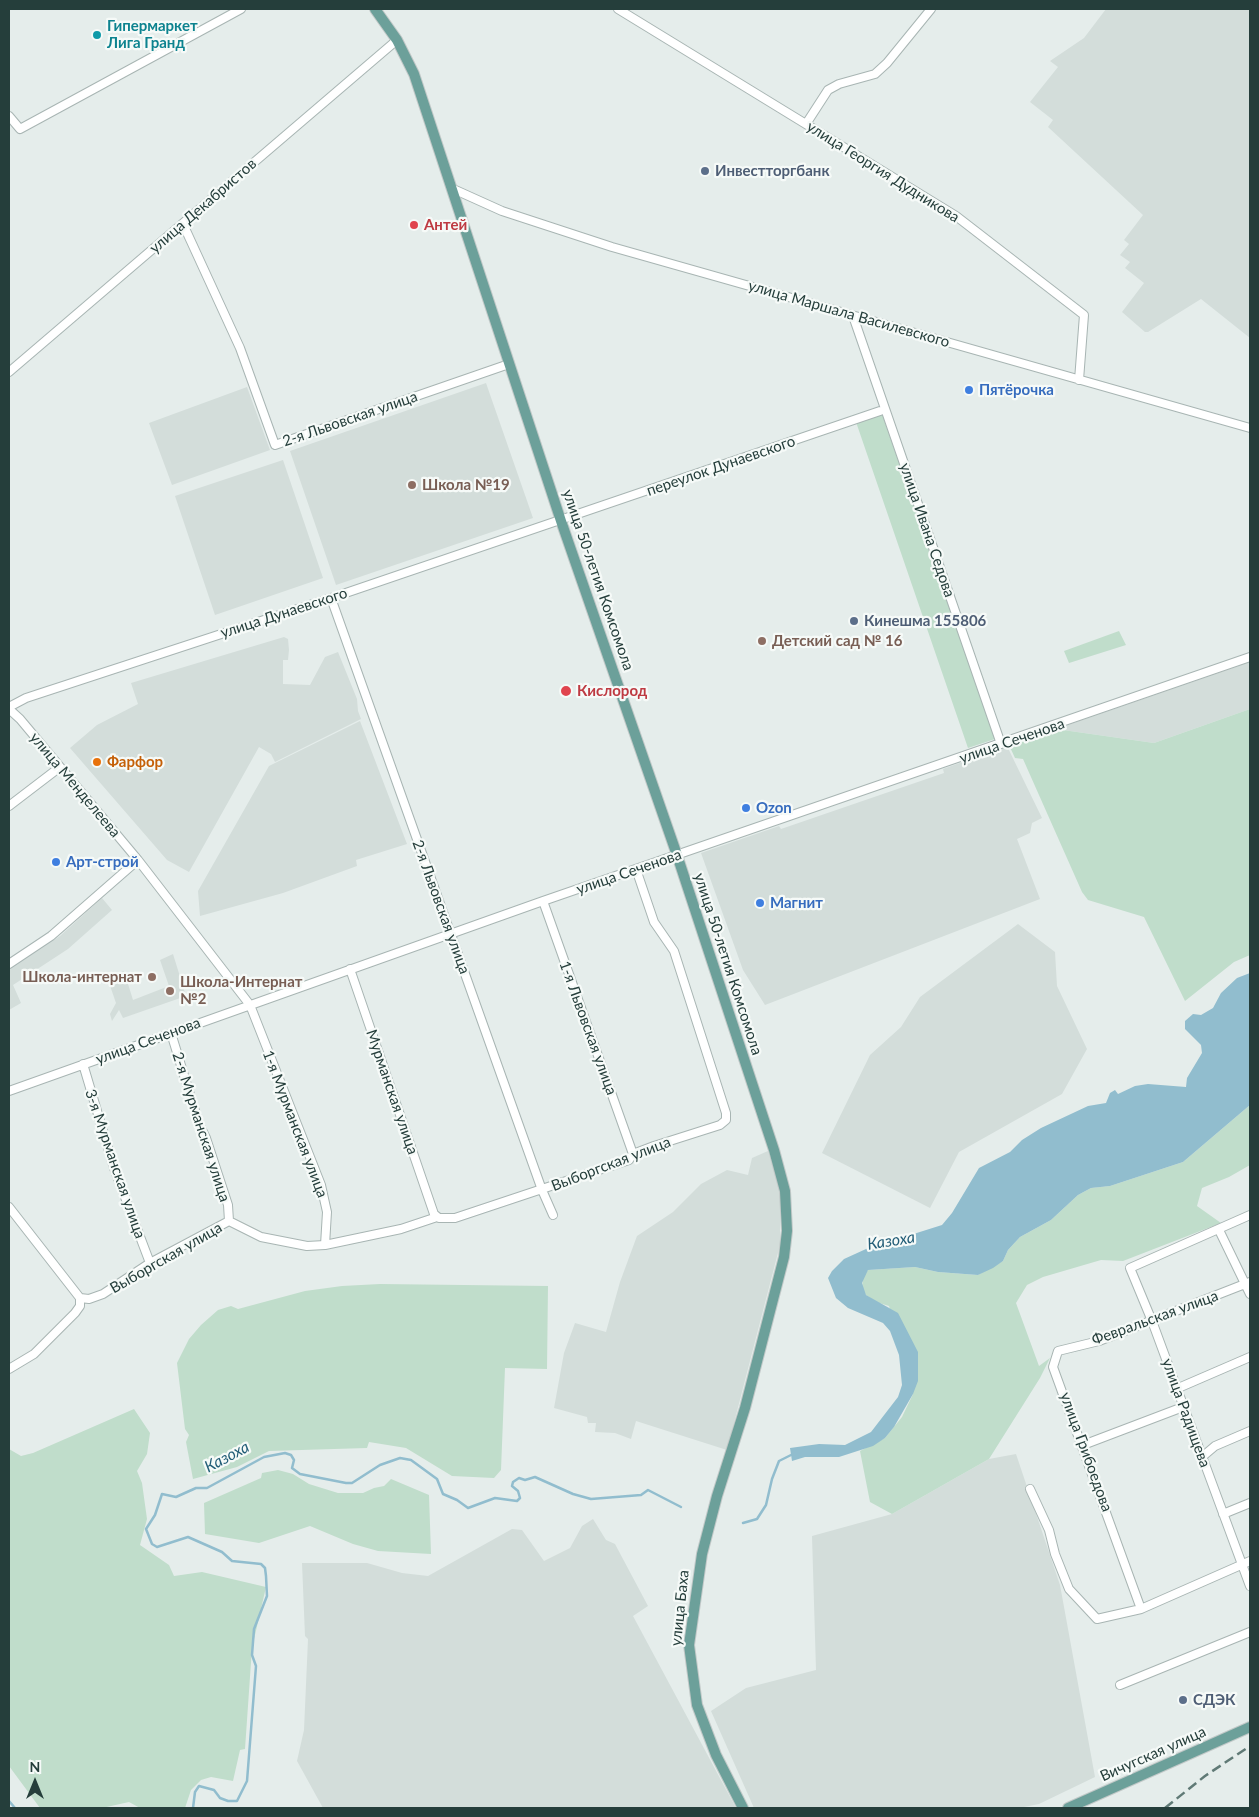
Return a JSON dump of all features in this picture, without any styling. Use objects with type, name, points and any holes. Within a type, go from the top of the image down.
[{"type":"main road","name":"улица 50-летия Комсомола","points":[[375,9],[397,40],[414,74],[561,521],[677,855],[781,1172],[787,1217],[784,1257],[745,1408],[714,1509]]},
{"type":"main road","name":"улица Баха","points":[[714,1509],[702,1554],[691,1621],[691,1665],[703,1722],[716,1755],[743,1808]]},
{"type":"main road","name":"Вичугская улица","points":[[1068,1808],[1250,1727]]},
{"type":"street","points":[[9,116],[20,129],[241,9]]},
{"type":"street","name":"улица Георгия Дудникова","points":[[618,9],[956,216],[1084,316],[1079,380]]},
{"type":"street","points":[[806,124],[828,90],[839,84],[875,74],[881,69],[931,9]]},
{"type":"street","name":"улица Декабристов","points":[[9,372],[397,40]]},
{"type":"street","name":"улица Маршала Василевского","points":[[451,188],[496,209],[551,228],[853,316],[1250,428]]},
{"type":"street","name":"2-я Львовская улица","points":[[183,224],[240,348],[275,445],[509,364]]},
{"type":"street","name":"улица Ивана Седова","points":[[853,316],[1001,744]]},
{"type":"street","name":"переулок Дунаевского","points":[[561,521],[880,410]]},
{"type":"street","name":"улица Дунаевского","points":[[9,708],[26,698],[561,521]]},
{"type":"street","name":"2-я Львовская улица","points":[[331,598],[542,1190],[553,1215]]},
{"type":"street","name":"улица Сеченова","points":[[9,1091],[543,901],[1250,657]]},
{"type":"street","name":"улица Менделеева","points":[[9,708],[138,860],[250,1005]]},
{"type":"street","points":[[9,806],[60,767]]},
{"type":"street","points":[[9,964],[51,936],[138,860]]},
{"type":"street","name":"Выборгская улица","points":[[80,1298],[89,1300],[103,1294],[150,1263],[229,1221],[245,1230],[278,1242],[307,1246],[325,1245],[401,1229],[435,1215],[455,1218],[629,1160],[633,1154],[720,1125],[726,1120],[723,1100],[674,951],[654,922],[636,869]]},
{"type":"street","name":"1-я Львовская улица","points":[[543,901],[633,1154]]},
{"type":"street","name":"Мурманская улица","points":[[350,969],[435,1215]]},
{"type":"street","name":"1-я Мурманская улица","points":[[250,1005],[320,1185],[327,1212],[325,1245]]},
{"type":"street","name":"2-я Мурманская улица","points":[[171,1033],[199,1124],[206,1138],[228,1205],[229,1221]]},
{"type":"street","name":"3-я Мурманская улица","points":[[83,1064],[114,1168],[150,1263]]},
{"type":"street","points":[[9,1206],[80,1298],[80,1306],[75,1313],[34,1354],[9,1369]]},
{"type":"street","points":[[1250,1215],[1219,1230],[1248,1283],[1250,1294]]},
{"type":"street","name":"улица Радищева","points":[[1219,1230],[1130,1268],[1152,1321],[1223,1514],[1244,1562]]},
{"type":"street","name":"Февральская улица","points":[[1058,1351],[1099,1341],[1248,1283]]},
{"type":"street","name":"улица Грибоедова","points":[[1058,1351],[1053,1367],[1123,1553],[1141,1609]]},
{"type":"street","points":[[1176,1389],[1250,1357]]},
{"type":"street","points":[[1083,1445],[1183,1407]]},
{"type":"street","points":[[1202,1457],[1215,1446],[1250,1431]]},
{"type":"street","points":[[1030,1489],[1049,1530],[1055,1554],[1068,1589],[1097,1619],[1141,1609],[1244,1562],[1250,1586]]},
{"type":"street","points":[[1223,1514],[1250,1503]]},
{"type":"street","points":[[1120,1685],[1250,1632]]},
{"type":"shaded area","points":[[1106,9],[1250,9],[1250,338],[1201,299],[1148,332],[1145,332],[1122,312],[1144,283],[1125,268],[1130,262],[1120,255],[1129,244],[1124,240],[1143,215],[1048,127],[1053,120],[1030,102],[1058,67],[1050,61],[1084,38]]},
{"type":"shaded area","name":"Школа №19","points":[[486,383],[533,518],[336,585],[290,451]]},
{"type":"shaded area","points":[[247,387],[270,450],[172,485],[149,423]]},
{"type":"shaded area","points":[[283,460],[323,578],[215,615],[175,496]]},
{"type":"shaded area","points":[[284,637],[288,639],[289,650],[288,660],[283,660],[283,684],[310,685],[325,657],[338,652],[357,699],[361,719],[275,762],[271,754],[259,747],[189,872],[167,860],[70,748],[97,725],[138,704],[131,683]]},
{"type":"shaded area","points":[[1250,662],[1250,709],[1154,743],[1056,729]]},
{"type":"shaded area","points":[[360,721],[407,844],[356,860],[357,866],[283,893],[200,916],[198,891],[269,766]]},
{"type":"shaded area","points":[[1007,746],[1042,818],[1032,823],[1030,833],[1017,839],[1040,899],[765,1005],[743,970],[701,853],[779,826],[781,829],[944,773],[943,769]]},
{"type":"shaded area","points":[[102,898],[112,910],[68,949],[13,985],[21,1003],[9,1010],[9,970],[60,936]]},
{"type":"shaded area","points":[[1018,924],[1055,952],[1057,986],[1087,1049],[1062,1094],[959,1152],[930,1208],[822,1153],[870,1055],[901,1027],[920,997]]},
{"type":"shaded area","name":"Школа-Интернат №2","points":[[173,954],[186,996],[123,1018],[119,1010],[112,1021],[110,1014],[116,1003],[107,977],[124,971],[133,1000],[169,986],[160,960]]},
{"type":"shaded area","points":[[768,1151],[780,1191],[780,1245],[727,1450],[636,1421],[631,1439],[615,1433],[595,1432],[596,1423],[588,1423],[587,1417],[554,1408],[564,1353],[575,1323],[606,1332],[620,1282],[637,1236],[673,1212],[701,1184],[727,1170],[748,1175],[752,1158]]},
{"type":"shaded area","points":[[1016,1454],[1060,1585],[1095,1777],[1039,1804],[1019,1808],[754,1808],[711,1711],[746,1688],[816,1670],[812,1536],[892,1514],[989,1459]]},
{"type":"shaded area","points":[[593,1519],[606,1540],[615,1544],[648,1606],[633,1616],[736,1808],[323,1808],[297,1761],[304,1730],[308,1639],[305,1636],[302,1563],[367,1563],[402,1573],[428,1576],[512,1529],[522,1530],[544,1561],[570,1548],[582,1526]]},
{"type":"green space","points":[[882,414],[995,739],[968,748],[856,422]]},
{"type":"green space","points":[[1119,631],[1126,645],[1069,663],[1064,651]]},
{"type":"green space","points":[[1250,709],[1250,955],[1234,962],[1185,1001],[1144,917],[1088,900],[1082,892],[1023,759],[1015,758],[1009,745],[1056,729],[1154,743]]},
{"type":"green space","points":[[1250,1105],[1250,1165],[1229,1177],[1202,1188],[1197,1206],[1221,1223],[1123,1261],[1101,1260],[1043,1277],[1027,1285],[1016,1303],[1039,1366],[1050,1358],[1040,1378],[989,1459],[892,1514],[870,1502],[860,1451],[885,1438],[902,1417],[913,1394],[889,1306],[876,1302],[866,1295],[862,1289],[863,1276],[868,1270],[915,1267],[938,1272],[978,1275],[1003,1261],[1008,1250],[1020,1237],[1051,1220],[1078,1195],[1091,1188],[1110,1186],[1183,1162]]},
{"type":"green space","points":[[380,1284],[548,1286],[547,1369],[505,1368],[501,1470],[494,1478],[452,1476],[406,1448],[369,1442],[367,1448],[269,1451],[237,1467],[193,1479],[186,1442],[189,1435],[185,1429],[177,1363],[189,1339],[201,1325],[218,1310],[231,1306],[238,1309],[305,1291],[342,1286]]},
{"type":"green space","points":[[134,1409],[150,1433],[147,1454],[137,1471],[142,1483],[147,1519],[140,1545],[169,1565],[174,1576],[202,1572],[266,1587],[252,1648],[245,1749],[240,1750],[233,1781],[211,1777],[201,1780],[191,1790],[185,1808],[140,1808],[129,1802],[102,1808],[40,1808],[9,1766],[9,1449],[21,1456],[33,1453]]},
{"type":"green space","points":[[278,1470],[293,1474],[309,1484],[338,1493],[363,1493],[384,1486],[391,1479],[429,1495],[431,1554],[378,1551],[353,1544],[310,1526],[259,1543],[205,1534],[204,1503],[261,1478],[262,1473]]},
{"type":"water","points":[[1250,973],[1250,1105],[1183,1162],[1110,1186],[1091,1188],[1078,1195],[1051,1220],[1020,1237],[1008,1250],[1003,1261],[978,1275],[938,1272],[915,1267],[868,1270],[862,1283],[866,1295],[898,1313],[918,1352],[918,1381],[913,1394],[894,1427],[885,1438],[873,1446],[839,1457],[805,1457],[792,1461],[790,1448],[819,1444],[845,1445],[871,1432],[898,1397],[902,1385],[899,1355],[890,1331],[883,1323],[848,1308],[836,1298],[828,1278],[832,1271],[844,1259],[866,1249],[942,1225],[952,1213],[979,1168],[1010,1152],[1022,1140],[1041,1128],[1088,1106],[1106,1103],[1110,1093],[1115,1090],[1118,1094],[1135,1086],[1148,1084],[1186,1087],[1187,1078],[1202,1053],[1201,1045],[1185,1029],[1185,1021],[1193,1014],[1201,1015],[1213,1008],[1221,993],[1237,978]]},
{"type":"waterway","name":"Казоха","points":[[193,1808],[195,1792],[199,1786],[214,1790],[220,1798],[228,1801],[237,1801],[247,1781],[256,1666],[252,1655],[254,1629],[267,1596],[266,1576],[265,1568],[261,1564],[232,1561],[222,1552],[188,1537],[157,1547],[152,1544],[146,1529],[155,1515],[162,1494],[176,1497],[196,1488],[207,1488],[264,1457],[285,1453],[291,1455],[294,1460],[292,1468],[300,1474],[346,1483],[352,1483],[380,1465],[400,1458],[411,1460],[437,1479],[443,1494],[457,1500],[468,1508],[495,1498],[517,1501],[520,1498],[518,1491],[512,1486],[513,1482],[519,1478],[525,1480],[535,1477],[573,1494],[591,1499],[641,1495],[648,1490],[681,1507]]},
{"type":"waterway","name":"Казоха","points":[[743,1523],[757,1519],[766,1505],[772,1479],[779,1461],[791,1455]]},
{"type":"waterway","name":"Казоха","points":[[9,1801],[15,1808]]},
{"type":"railway","points":[[1165,1808],[1205,1776],[1250,1746]]},
{"type":"place","name":"Гипермаркет Лига Гранд","points":[[97,35]]},
{"type":"place","name":"Инвестторгбанк","points":[[705,171]]},
{"type":"place","name":"Антей","points":[[414,225]]},
{"type":"place","name":"Пятёрочка","points":[[969,390]]},
{"type":"place","name":"Школа №19","points":[[412,485]]},
{"type":"place","name":"Кинешма 155806","points":[[854,621]]},
{"type":"place","name":"Детский сад № 16","points":[[762,641]]},
{"type":"place","name":"Кислород","points":[[566,691]]},
{"type":"place","name":"Фарфор","points":[[97,762]]},
{"type":"place","name":"Ozon","points":[[746,808]]},
{"type":"place","name":"Арт-строй","points":[[56,862]]},
{"type":"place","name":"Магнит","points":[[760,903]]},
{"type":"place","name":"Школа-интернат","points":[[152,977]]},
{"type":"place","name":"Школа-Интернат №2","points":[[170,991]]},
{"type":"place","name":"СДЭК","points":[[1183,1700]]}]
